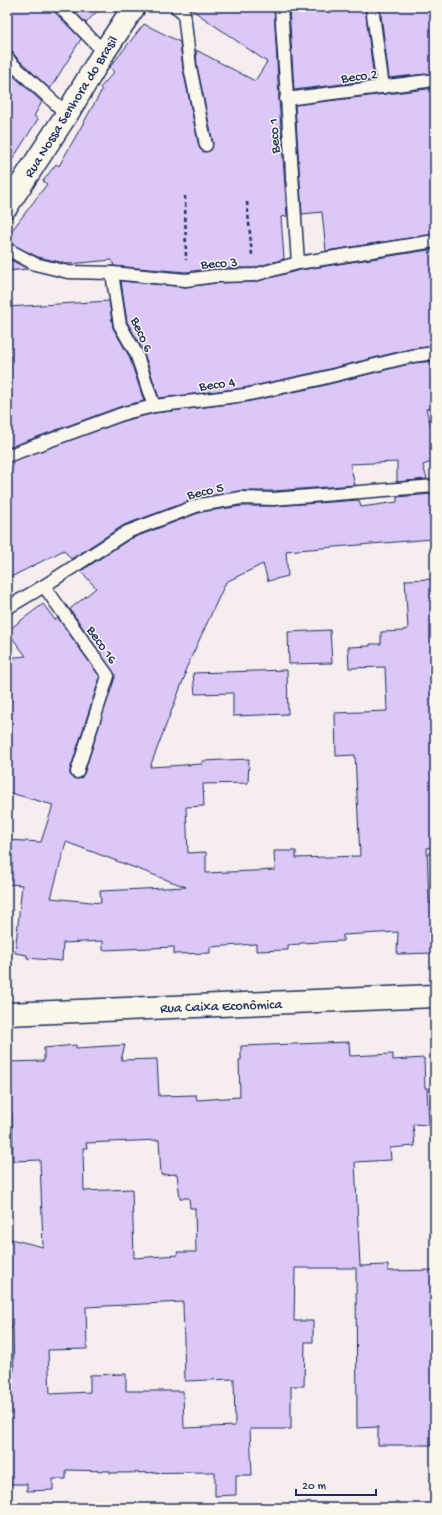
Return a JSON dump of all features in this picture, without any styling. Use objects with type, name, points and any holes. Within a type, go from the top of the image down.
[{"type":"street","name":"Rua Nossa Senhora do Brasil","points":[[7,206],[134,7]]},
{"type":"street","name":"Rua Caixa Econômica","points":[[7,1014],[435,996]]},
{"type":"lane","points":[[60,7],[104,52]]},
{"type":"lane","points":[[176,7],[184,13],[190,66],[206,146]]},
{"type":"lane","name":"Beco 1","points":[[281,7],[298,263]]},
{"type":"lane","points":[[372,7],[383,87]]},
{"type":"lane","points":[[7,57],[11,63],[67,114]]},
{"type":"lane","name":"Beco 2","points":[[286,99],[435,80]]},
{"type":"lane","name":"Beco 3","points":[[7,249],[35,264],[68,272],[112,273],[186,280],[214,276],[254,275],[298,263],[435,241]]},
{"type":"lane","name":"Beco 6","points":[[112,273],[120,325],[136,353],[154,406]]},
{"type":"lane","name":"Beco 4","points":[[7,456],[124,413],[154,406],[245,394],[315,380],[412,356],[435,353]]},
{"type":"lane","name":"Beco 5","points":[[7,608],[44,586],[127,532],[199,505],[242,498],[273,499],[435,486]]},
{"type":"lane","name":"Beco 16","points":[[44,586],[108,676],[77,772]]},
{"type":"path","points":[[185,196],[186,280]]},
{"type":"path","points":[[247,202],[254,275]]},
{"type":"building","points":[[7,7],[53,7],[55,12],[81,39],[50,89],[13,53],[7,50]]},
{"type":"building","points":[[70,7],[101,7],[86,23]]},
{"type":"building","points":[[188,7],[274,7],[287,216],[281,217],[284,259],[253,268],[215,268],[186,272],[114,266],[112,260],[69,264],[38,257],[7,242],[7,237],[47,184],[43,181],[56,164],[59,166],[102,90],[100,88],[114,72],[110,67],[144,24],[180,42],[183,69],[199,147],[204,152],[211,150],[213,143],[197,66],[196,50],[255,81],[267,62]]},
{"type":"building","points":[[289,7],[365,7],[374,80],[294,90]]},
{"type":"building","points":[[380,7],[435,7],[435,73],[389,78]]},
{"type":"building","points":[[7,70],[42,102],[34,116],[38,119],[7,168]]},
{"type":"building","points":[[435,88],[435,234],[326,251],[322,212],[302,214],[295,105]]},
{"type":"building","points":[[435,249],[435,346],[410,349],[244,388],[159,398],[143,350],[127,322],[121,281],[185,287],[216,283],[254,282],[300,270]]},
{"type":"building","points":[[7,258],[28,269],[7,271]]},
{"type":"building","points":[[109,301],[113,328],[129,356],[144,401],[122,406],[7,448],[7,307]]},
{"type":"building","points":[[435,361],[435,408],[426,409],[435,440],[435,461],[423,465],[427,479],[397,482],[397,462],[350,464],[355,485],[273,491],[240,491],[198,498],[124,525],[71,559],[64,550],[7,579],[7,526],[12,524],[7,513],[7,463],[127,420],[155,413],[246,402],[317,387],[413,363]]},
{"type":"building","points":[[431,494],[435,508],[435,515],[430,515],[432,539],[286,551],[288,576],[268,581],[263,564],[226,582],[184,673],[186,673],[150,767],[202,764],[202,761],[249,759],[248,783],[203,784],[204,806],[186,807],[188,853],[206,852],[206,873],[275,870],[274,851],[296,851],[296,858],[360,856],[355,755],[336,756],[335,713],[387,711],[385,667],[349,668],[348,647],[381,644],[381,632],[403,631],[408,629],[405,580],[435,579],[435,709],[433,709],[434,753],[432,753],[435,847],[427,848],[429,903],[435,903],[435,953],[397,954],[398,932],[343,935],[343,941],[300,943],[288,945],[288,950],[256,951],[256,944],[210,947],[210,953],[174,954],[174,947],[103,950],[103,941],[63,943],[62,961],[27,958],[27,955],[15,953],[22,885],[7,884],[7,840],[41,842],[53,805],[7,792],[7,658],[26,656],[7,631],[43,604],[55,620],[58,618],[100,677],[70,770],[72,777],[79,779],[84,774],[115,675],[70,609],[96,588],[81,571],[130,539],[201,512],[242,506],[274,506],[359,500],[361,507],[397,502],[397,497]],"holes":[[[66,842],[186,887],[100,891],[101,903],[51,898]]]},
{"type":"building","points":[[330,630],[332,663],[289,664],[288,632]]},
{"type":"building","points":[[287,670],[288,714],[233,716],[233,693],[195,694],[193,673]]},
{"type":"building","points":[[349,1042],[350,1056],[393,1054],[393,1060],[424,1058],[425,1088],[427,1088],[429,1125],[413,1124],[415,1146],[390,1148],[391,1160],[355,1162],[360,1266],[388,1265],[388,1271],[435,1270],[435,1445],[378,1445],[378,1427],[357,1428],[356,1268],[295,1268],[294,1321],[313,1321],[313,1342],[305,1342],[304,1386],[291,1386],[291,1429],[250,1429],[252,1475],[236,1475],[236,1495],[215,1496],[215,1472],[110,1473],[110,1471],[66,1470],[66,1479],[53,1479],[53,1490],[27,1491],[27,1484],[8,1484],[7,1372],[14,1371],[13,1328],[7,1328],[7,1238],[43,1247],[40,1160],[13,1161],[12,1113],[10,1113],[8,1062],[44,1061],[44,1048],[76,1045],[76,1048],[125,1045],[121,1060],[157,1059],[159,1096],[196,1095],[197,1100],[240,1097],[239,1060],[241,1060],[241,1046]],"holes":[[[159,1140],[161,1175],[177,1174],[180,1198],[189,1198],[190,1208],[195,1208],[196,1252],[177,1252],[178,1255],[134,1258],[132,1189],[84,1191],[83,1148],[87,1148],[86,1143]],[[183,1302],[185,1381],[234,1379],[235,1426],[184,1428],[183,1391],[126,1391],[126,1374],[90,1375],[90,1392],[50,1394],[48,1350],[87,1349],[86,1307]]]}]
